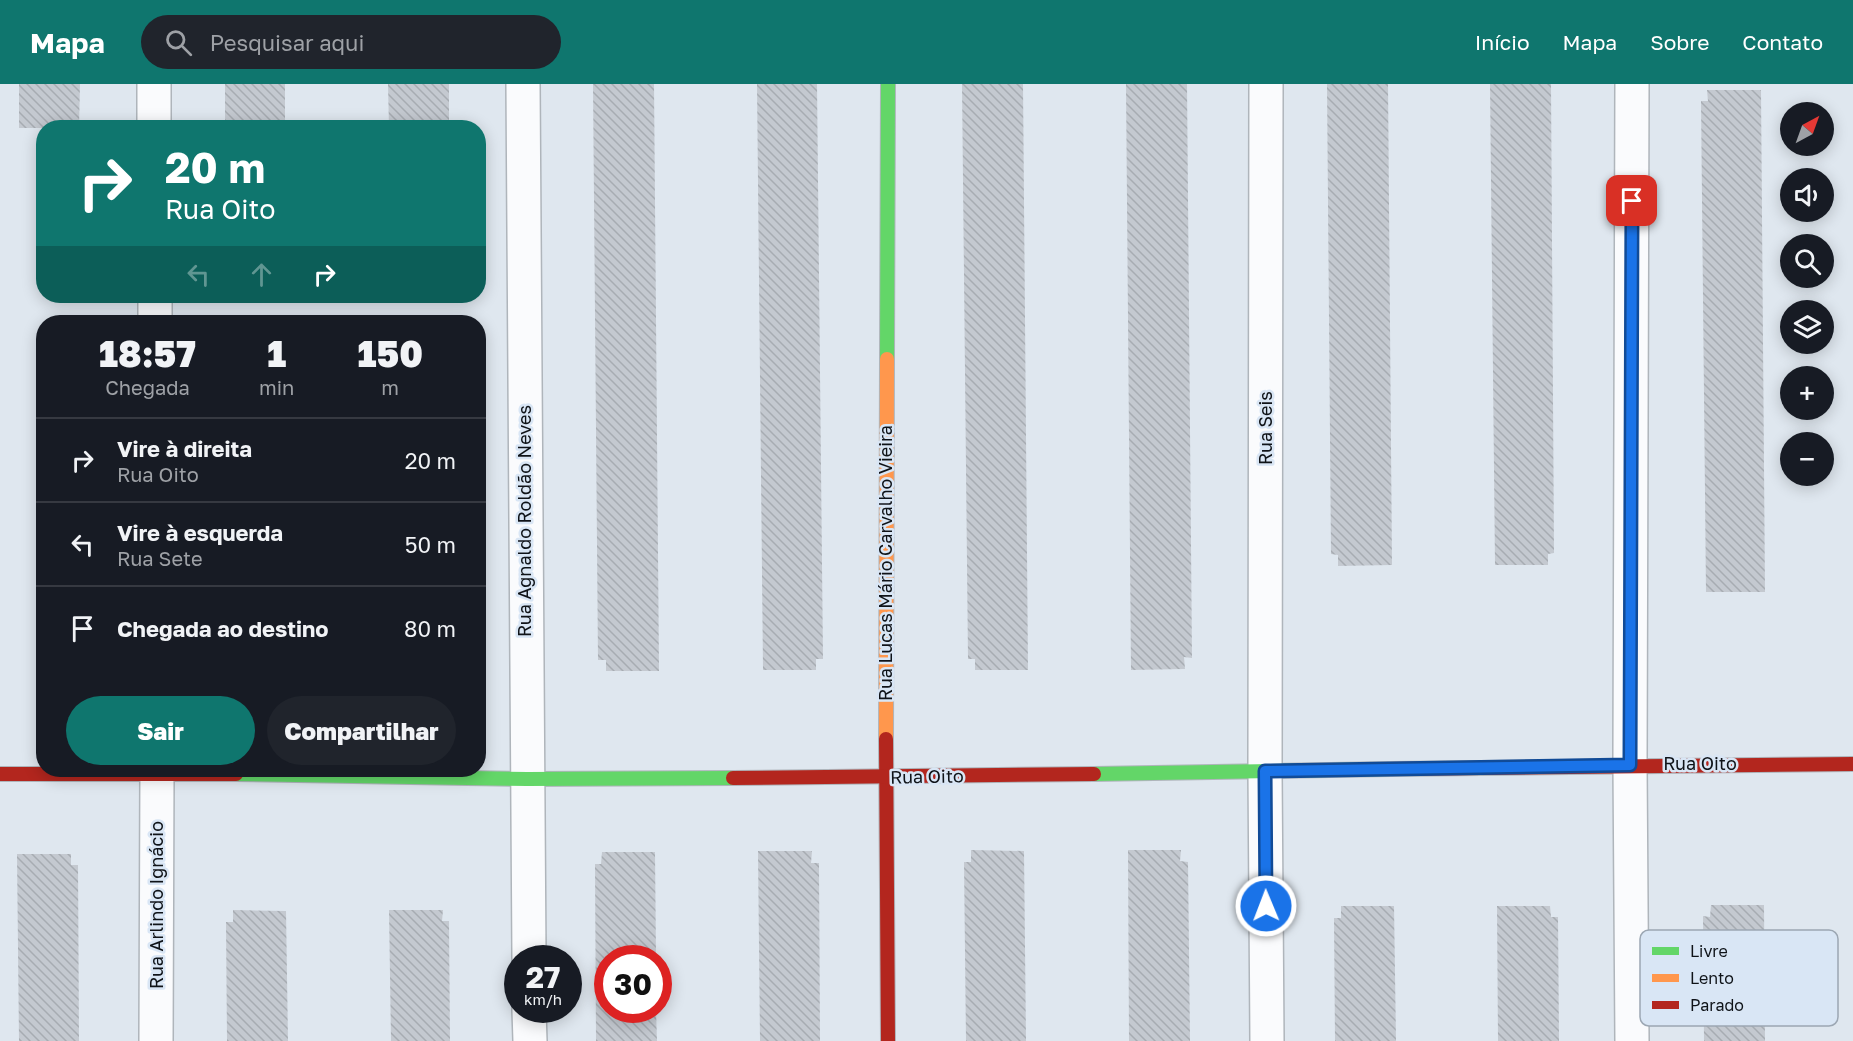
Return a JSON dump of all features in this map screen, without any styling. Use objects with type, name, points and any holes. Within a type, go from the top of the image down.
[{"type":"street","points":[[154,84],[154,120]]},
{"type":"street","name":"Rua Agnaldo Roldão Neves","points":[[522,84],[529,945]]},
{"type":"street","name":"Rua Lucas Mário Carvalho Vieira","points":[[888,84],[886,777],[888,1041]]},
{"type":"street","name":"Rua Seis","points":[[1266,84],[1265,771],[1268,1041]]},
{"type":"street","points":[[1632,84],[1630,765],[1632,1041]]},
{"type":"street","name":"Rua Oito","points":[[434,777],[527,779],[886,777],[1630,765],[1853,764]]},
{"type":"street","name":"Rua Oito","points":[[0,774],[36,773]]},
{"type":"street","name":"Rua Arlindo Ignácio","points":[[156,1041],[157,777]]},
{"type":"street","points":[[529,1023],[530,1041]]},
{"type":"building","points":[[19,84],[80,84],[79,120],[36,120],[36,128],[19,128]]},
{"type":"building","points":[[225,84],[285,84],[285,120],[225,120]]},
{"type":"building","points":[[388,84],[449,84],[449,120],[389,120]]},
{"type":"building","points":[[593,84],[654,84],[659,671],[606,671],[606,660],[598,660]]},
{"type":"building","points":[[757,84],[817,84],[823,659],[816,659],[816,670],[763,670]]},
{"type":"building","points":[[962,84],[1023,84],[1028,670],[975,670],[975,659],[968,659]]},
{"type":"building","points":[[1126,84],[1187,84],[1192,658],[1184,657],[1185,669],[1131,670]]},
{"type":"building","points":[[1327,84],[1388,84],[1392,565],[1338,566],[1338,555],[1331,554]]},
{"type":"building","points":[[1490,84],[1551,84],[1554,553],[1548,554],[1548,565],[1495,565]]},
{"type":"building","points":[[1707,90],[1761,90],[1765,592],[1706,592],[1701,101],[1708,101]]},
{"type":"building","points":[[971,850],[1024,851],[1026,1041],[966,1041],[964,862],[971,862]]},
{"type":"building","points":[[1128,850],[1181,850],[1180,861],[1188,862],[1190,1041],[1129,1041]]},
{"type":"building","points":[[758,851],[812,851],[811,863],[819,863],[820,1041],[760,1041]]},
{"type":"building","points":[[602,852],[655,852],[656,945],[595,945],[595,864],[601,864]]},
{"type":"building","points":[[17,854],[71,854],[71,865],[78,865],[79,1041],[19,1041]]},
{"type":"building","points":[[1711,905],[1764,905],[1764,930],[1703,930],[1703,916],[1710,917]]},
{"type":"building","points":[[1341,906],[1394,906],[1396,1041],[1335,1041],[1334,918],[1341,918]]},
{"type":"building","points":[[1497,906],[1550,906],[1551,917],[1558,917],[1559,1041],[1498,1041]]},
{"type":"building","points":[[233,910],[286,911],[288,1041],[227,1041],[226,922],[233,922]]},
{"type":"building","points":[[389,910],[443,910],[442,921],[449,921],[450,1041],[391,1041]]},
{"type":"building","points":[[596,1023],[656,1023],[657,1041],[596,1041]]},
{"type":"building","points":[[1704,1026],[1765,1026],[1765,1041],[1704,1041]]},
{"type":"traffic: fast","points":[[887,359],[888,84]]},
{"type":"traffic: fast","points":[[1094,774],[1390,769]]},
{"type":"traffic: fast","points":[[411,777],[733,778]]},
{"type":"traffic: slow","points":[[886,739],[887,359]]},
{"type":"traffic: jam","points":[[886,739],[888,1041]]},
{"type":"traffic: jam","points":[[1390,769],[1853,764]]},
{"type":"traffic: jam","points":[[0,774],[36,774]]},
{"type":"traffic: jam","points":[[733,778],[1094,774]]},
{"type":"route","points":[[1266,906],[1265,771],[1630,765],[1632,201]]}]
